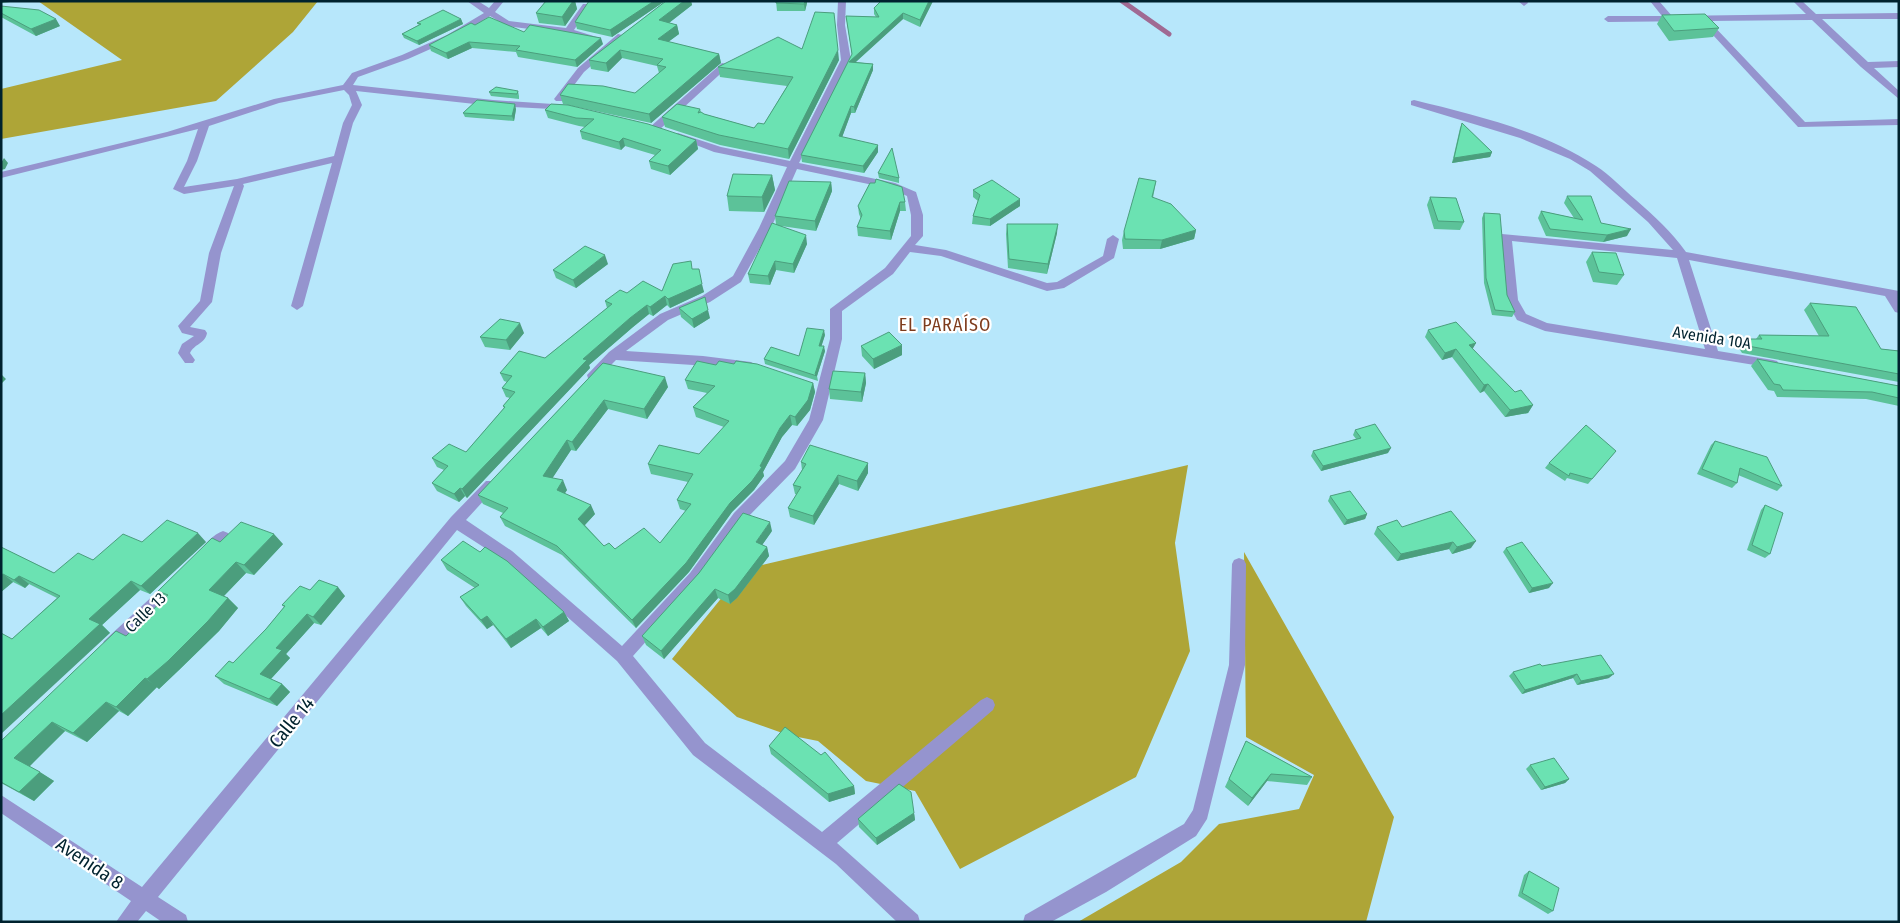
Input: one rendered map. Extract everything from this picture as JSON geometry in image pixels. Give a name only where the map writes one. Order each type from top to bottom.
[{"type":"street","points":[[471,1],[507,23],[568,31],[612,42]]},
{"type":"street","points":[[346,87],[354,75],[398,60],[450,37],[489,13],[500,1]]},
{"type":"street","points":[[587,381],[613,355],[664,317],[706,299],[737,279],[765,228],[846,60],[841,25],[842,1]]},
{"type":"street","points":[[1654,1],[1669,18]]},
{"type":"street","points":[[1797,1],[1899,96]]},
{"type":"street","points":[[568,31],[586,6]]},
{"type":"street","points":[[1608,19],[1899,16]]},
{"type":"street","points":[[1702,18],[1802,125],[1899,122]]},
{"type":"street","points":[[555,106],[560,96],[581,70],[612,42],[630,30]]},
{"type":"street","points":[[623,656],[695,577],[739,517],[790,465],[816,420],[836,339],[836,309],[889,271],[917,236],[917,215],[912,194],[895,186],[793,167],[718,150],[650,128],[725,64]]},
{"type":"street","points":[[1864,64],[1899,64]]},
{"type":"street","points":[[297,306],[340,158],[348,123],[357,105],[354,94],[346,87]]},
{"type":"street","points":[[1,175],[205,124],[277,101],[346,87],[493,104],[555,106],[579,111]]},
{"type":"street","points":[[1414,103],[1476,120],[1574,157],[1594,170],[1652,220],[1671,239],[1682,256],[1713,354]]},
{"type":"street","points":[[205,124],[192,161],[178,189],[184,191],[237,182],[340,158]]},
{"type":"street","points":[[189,360],[184,353],[186,347],[200,338],[201,333],[186,330],[184,326],[206,302],[215,253],[239,186],[237,182]]},
{"type":"street","name":"Avenida 10A","points":[[1682,256],[1506,237],[1512,300],[1521,317],[1546,327],[1782,365]]},
{"type":"street","points":[[908,248],[942,253],[1047,287],[1060,285],[1108,258],[1113,239]]},
{"type":"street","points":[[1682,256],[1894,294],[1899,308]]},
{"type":"street","points":[[613,355],[703,360],[764,369]]},
{"type":"street","points":[[808,384],[824,389]]},
{"type":"street","name":"Calle 14","points":[[125,922],[456,521],[500,476]]},
{"type":"street","points":[[456,521],[507,555],[623,656],[699,749],[823,843],[912,922]]},
{"type":"street","name":"Calle 13","points":[[102,654],[223,537]]},
{"type":"street","points":[[1032,922],[1099,885],[1190,830],[1201,813],[1237,665],[1239,564]]},
{"type":"street","points":[[823,843],[987,705]]},
{"type":"street","name":"Avenida 8","points":[[1,803],[179,922]]},
{"type":"shaded area","points":[[38,1],[318,1],[293,32],[216,101],[1,139],[1,89],[122,60]]},
{"type":"shaded area","points":[[1188,465],[1175,543],[1190,651],[1136,777],[960,869],[915,791],[866,781],[818,741],[788,735],[737,717],[672,659],[745,569]]},
{"type":"shaded area","points":[[1244,552],[1394,817],[1366,922],[1078,922],[1181,862],[1219,824],[1299,809],[1314,775],[1246,737]]},
{"type":"building","points":[[546,1],[573,1],[562,17],[536,13]]},
{"type":"building","points":[[589,1],[654,1],[610,30],[575,22]]},
{"type":"building","points":[[666,1],[684,1],[659,20],[677,25],[658,39],[719,54],[649,114],[560,95],[568,84],[603,86],[635,93],[666,67],[657,65],[663,59],[620,50],[606,63],[589,60]]},
{"type":"building","points":[[776,1],[805,1],[804,4],[776,3]]},
{"type":"building","points":[[881,1],[929,1],[920,20],[903,13],[849,62],[873,64],[854,107],[851,106],[839,136],[878,145],[863,166],[801,155],[852,54],[846,16],[879,17],[874,8]]},
{"type":"building","points":[[1,6],[39,10],[56,19],[31,29],[1,13]]},
{"type":"building","points":[[443,10],[461,19],[417,41],[402,34],[421,24],[417,23]]},
{"type":"building","points":[[815,12],[834,13],[838,50],[788,149],[719,135],[662,117],[677,104],[700,109],[698,113],[701,112],[754,128],[758,123],[764,124],[793,77],[718,67],[778,37],[802,49]]},
{"type":"building","points":[[1705,14],[1719,28],[1674,31],[1662,15]]},
{"type":"building","points":[[489,17],[524,32],[530,25],[601,38],[575,60],[516,50],[520,46],[469,42],[446,53],[429,45],[471,23],[475,25]]},
{"type":"building","points":[[496,87],[518,91],[517,94],[489,92]]},
{"type":"building","points":[[477,100],[515,104],[512,116],[463,113]]},
{"type":"building","points":[[551,104],[568,105],[648,124],[696,140],[668,166],[649,161],[661,150],[623,138],[619,142],[580,131],[594,119],[576,118],[545,110]]},
{"type":"building","points":[[1462,123],[1492,152],[1454,158]]},
{"type":"building","points":[[892,148],[899,178],[878,173]]},
{"type":"building","points":[[733,174],[772,175],[762,197],[727,196]]},
{"type":"building","points":[[1139,178],[1156,181],[1152,197],[1171,204],[1196,230],[1162,240],[1125,239],[1124,231]]},
{"type":"building","points":[[876,179],[902,187],[905,202],[900,202],[890,231],[857,227],[862,215],[858,206],[870,183],[875,183]]},
{"type":"building","points":[[992,180],[1020,199],[990,219],[973,216],[980,195],[973,190]]},
{"type":"building","points":[[789,181],[831,182],[815,221],[775,216]]},
{"type":"building","points":[[1567,196],[1591,196],[1601,223],[1631,229],[1607,235],[1550,229],[1541,211],[1583,220]]},
{"type":"building","points":[[1430,197],[1456,198],[1464,222],[1438,221]]},
{"type":"building","points":[[1484,213],[1500,214],[1507,295],[1515,312],[1495,310],[1486,278]]},
{"type":"building","points":[[772,223],[806,235],[793,264],[775,261],[768,276],[748,274]]},
{"type":"building","points":[[1007,224],[1058,224],[1048,264],[1009,259]]},
{"type":"building","points":[[585,246],[605,255],[573,280],[553,270]]},
{"type":"building","points":[[1592,252],[1616,253],[1624,275],[1599,272]]},
{"type":"building","points":[[691,261],[692,269],[699,269],[702,284],[668,299],[665,296],[650,307],[647,305],[630,318],[583,359],[587,360],[462,489],[460,488],[454,494],[432,483],[448,466],[432,458],[449,444],[466,452],[505,407],[503,406],[515,392],[502,388],[512,376],[500,373],[519,351],[545,358],[612,304],[605,301],[620,290],[627,293],[643,281],[662,291],[673,264]]},
{"type":"building","points":[[705,297],[708,310],[692,319],[679,308]]},
{"type":"building","points":[[1810,303],[1856,307],[1881,349],[1899,351],[1899,374],[1748,346],[1742,339],[1762,339],[1759,335],[1829,336]]},
{"type":"building","points":[[500,319],[520,323],[506,340],[480,337]]},
{"type":"building","points":[[1456,322],[1476,343],[1469,345],[1515,392],[1521,390],[1533,405],[1510,410],[1488,384],[1484,385],[1456,349],[1445,353],[1428,330]]},
{"type":"building","points":[[807,328],[824,330],[819,346],[824,346],[815,374],[817,376],[764,359],[771,347],[799,356]]},
{"type":"building","points":[[889,332],[902,345],[873,359],[861,346]]},
{"type":"building","points":[[1757,359],[1899,386],[1899,398],[1872,392],[1783,390],[1780,385],[1774,384]]},
{"type":"building","points":[[697,361],[716,365],[719,361],[734,364],[736,361],[757,364],[813,383],[808,400],[795,417],[790,415],[780,428],[760,466],[762,467],[752,481],[730,503],[686,563],[632,620],[557,546],[500,517],[508,508],[478,495],[603,363],[665,377],[644,409],[604,400],[572,442],[567,440],[543,476],[563,480],[557,490],[591,505],[578,519],[604,546],[609,543],[615,549],[644,528],[660,543],[691,504],[677,500],[693,474],[648,464],[659,445],[699,454],[729,421],[693,407],[715,386],[685,380]]},
{"type":"building","points":[[833,371],[865,373],[861,392],[829,389]]},
{"type":"building","points":[[1375,424],[1391,448],[1323,466],[1313,451],[1361,438],[1355,430]]},
{"type":"building","points":[[1586,425],[1616,451],[1592,479],[1570,473],[1569,476],[1549,463]]},
{"type":"building","points":[[1715,441],[1767,457],[1782,486],[1740,468],[1737,483],[1702,469]]},
{"type":"building","points":[[810,445],[868,463],[857,481],[838,475],[813,516],[788,508],[801,487],[793,485],[806,464],[801,462]]},
{"type":"building","points":[[1350,491],[1367,514],[1347,520],[1330,496]]},
{"type":"building","points":[[1765,505],[1783,513],[1770,554],[1752,545]]},
{"type":"building","points":[[1451,511],[1476,541],[1457,547],[1453,542],[1401,554],[1377,527],[1397,520],[1402,527]]},
{"type":"building","points":[[743,513],[770,522],[756,542],[767,547],[735,589],[728,595],[715,589],[661,651],[642,636],[699,573]]},
{"type":"building","points":[[167,520],[198,533],[141,586],[131,581],[89,619],[100,624],[1,715],[1,633],[12,639],[60,596],[19,576],[14,580],[3,574],[1,575],[1,547],[54,573],[78,553],[93,560],[123,534],[142,542]]},
{"type":"building","points":[[241,522],[274,534],[244,565],[236,562],[209,590],[228,598],[208,621],[168,661],[147,679],[145,678],[116,707],[106,702],[73,733],[52,722],[14,758],[40,772],[19,792],[1,782],[1,741],[116,631],[126,636],[168,595],[158,591],[212,538],[220,542]]},
{"type":"building","points":[[463,541],[480,552],[485,547],[507,561],[564,612],[543,627],[536,619],[506,639],[487,616],[481,620],[460,597],[479,585],[441,560]]},
{"type":"building","points":[[1522,542],[1553,583],[1532,588],[1506,548]]},
{"type":"building","points":[[319,580],[338,587],[313,617],[307,614],[276,648],[282,650],[260,674],[282,684],[269,699],[215,676],[229,661],[233,663],[266,629],[285,606],[282,605],[300,586],[310,590]]},
{"type":"building","points":[[1601,655],[1614,674],[1581,681],[1577,674],[1525,690],[1513,672],[1540,664],[1542,666]]},
{"type":"building","points":[[785,727],[821,755],[825,752],[854,786],[828,794],[769,746]]},
{"type":"building","points":[[1246,741],[1312,777],[1271,774],[1252,798],[1229,779]]},
{"type":"building","points":[[1554,758],[1569,779],[1545,787],[1530,765]]},
{"type":"building","points":[[899,784],[911,792],[914,813],[876,838],[858,819]]},
{"type":"building","points":[[1529,871],[1559,888],[1553,911],[1522,893]]},
{"type":"waterway","points":[[1122,1],[1169,34]]},
{"type":"district","name":"EL PARAÍSO","points":[[945,325]]}]
